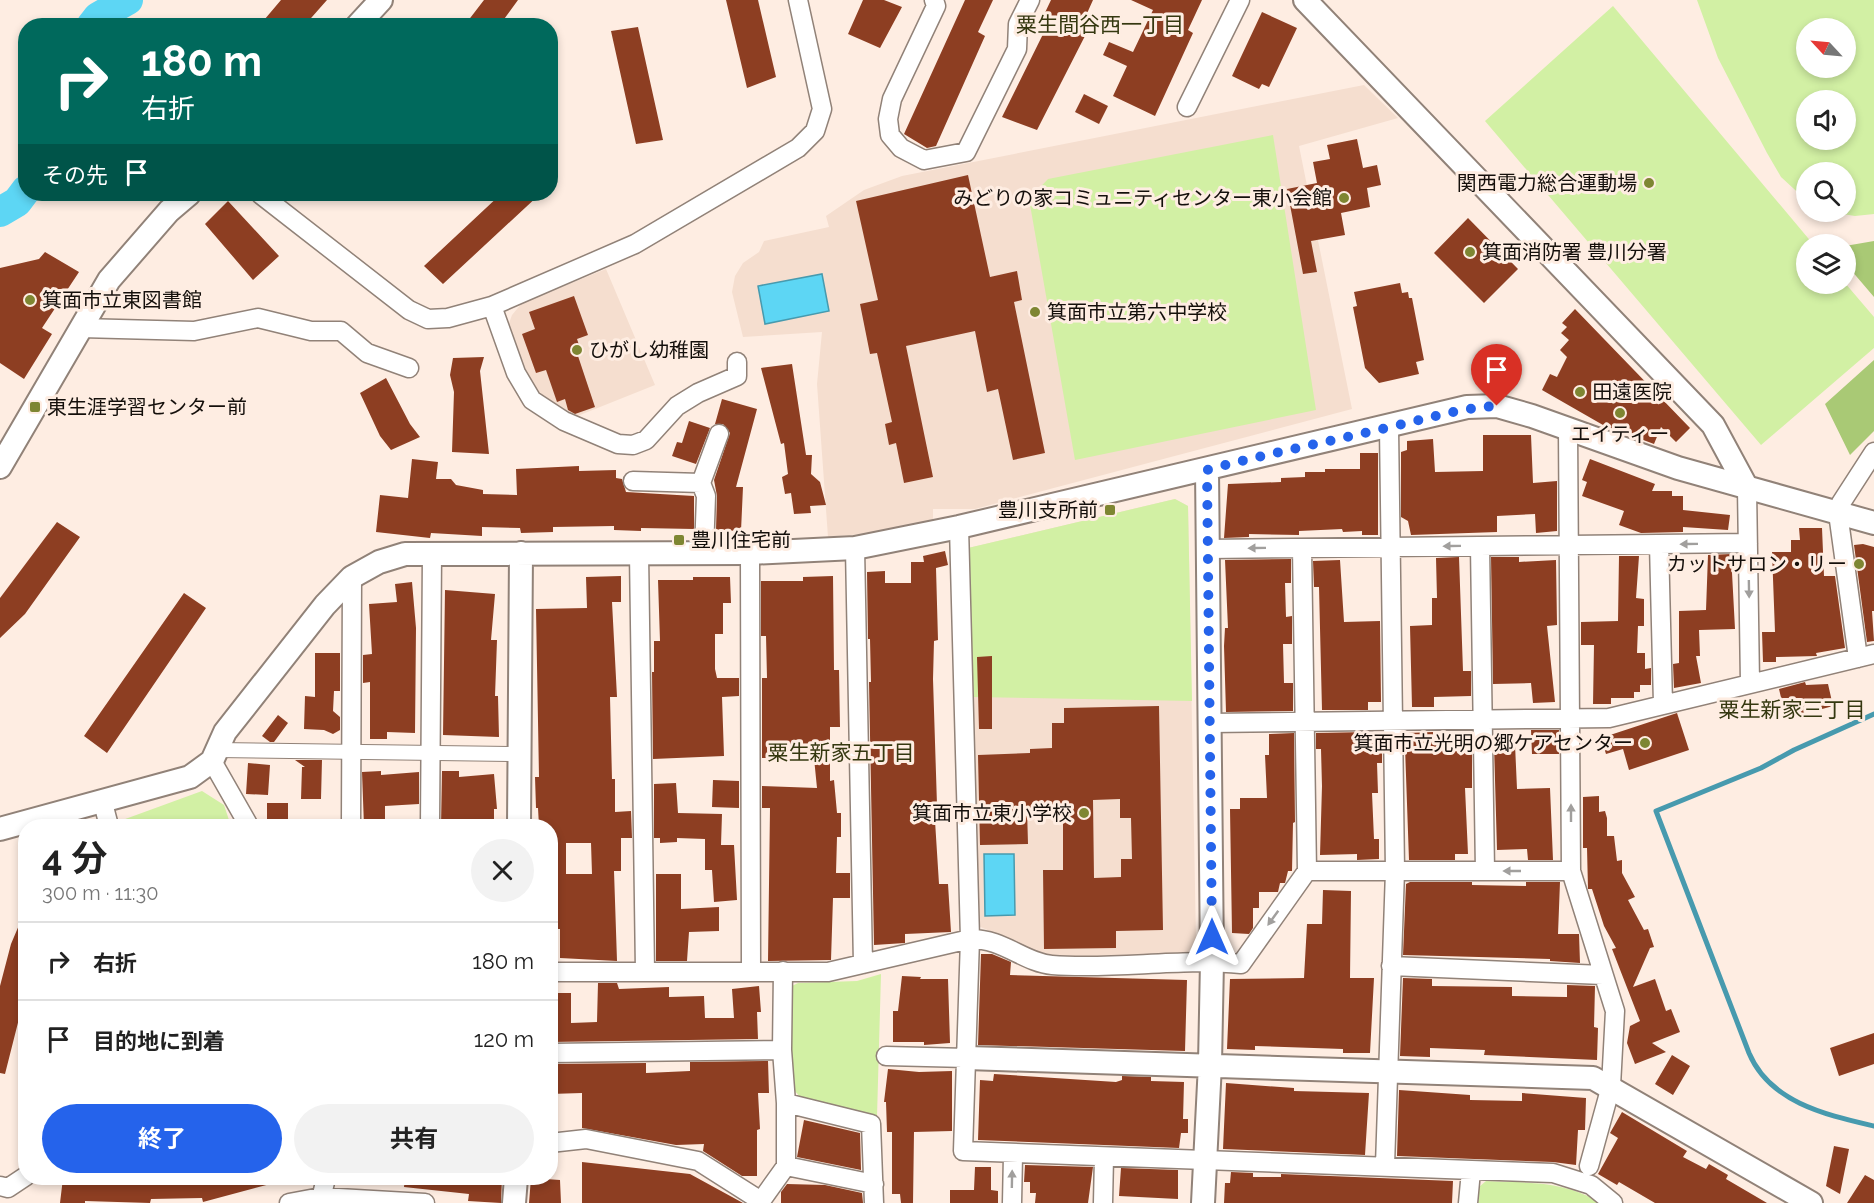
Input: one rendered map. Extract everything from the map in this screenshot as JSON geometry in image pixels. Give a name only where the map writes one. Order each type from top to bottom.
[{"type":"street","points":[[364,18],[381,0]]},
{"type":"street","points":[[269,201],[409,310],[428,319],[448,318],[492,306],[635,244],[798,148],[815,131],[822,110],[798,0]]},
{"type":"street","points":[[934,0],[936,6],[892,99],[888,119],[890,135],[901,148],[924,160],[966,152],[1017,50],[1018,24],[1030,0]]},
{"type":"street","points":[[1187,107],[1240,0]]},
{"type":"street","points":[[1305,0],[1713,425],[1747,488],[1750,683]]},
{"type":"street","points":[[0,467],[109,280],[181,201]]},
{"type":"street","points":[[492,306],[516,373],[532,400],[564,422],[618,444],[633,446],[646,440],[677,406],[698,393],[737,376],[736,362]]},
{"type":"street","points":[[81,328],[194,331],[258,318],[311,331],[341,331],[367,353],[409,368]]},
{"type":"street","points":[[36,819],[190,777],[214,755],[232,723],[325,605],[352,577],[379,562],[405,554],[704,551],[750,553],[855,548],[959,527],[1207,470],[1283,449],[1389,428],[1467,408],[1497,406],[1678,468],[1874,523]]},
{"type":"street","points":[[1385,1165],[1395,871],[1389,428]]},
{"type":"street","points":[[1568,429],[1571,871],[1615,1011],[1611,1086],[1589,1166]]},
{"type":"street","points":[[704,551],[706,496],[701,483],[719,434]]},
{"type":"street","points":[[1210,723],[1609,718],[1866,656],[1838,513],[1841,503],[1874,452]]},
{"type":"street","points":[[1203,1203],[1210,1064],[1212,961],[1207,470]]},
{"type":"street","points":[[633,481],[701,483]]},
{"type":"street","points":[[959,527],[970,939],[963,1151],[1013,1155],[1385,1165],[1471,1171],[1553,1173],[1577,1178],[1613,1203]]},
{"type":"street","points":[[1207,549],[1748,543]]},
{"type":"street","points":[[1659,544],[1663,704]]},
{"type":"street","points":[[1480,546],[1485,871]]},
{"type":"street","points":[[855,548],[863,964]]},
{"type":"street","points":[[558,972],[751,970],[828,972],[970,939],[986,939],[1050,965],[1212,961],[1241,964],[1307,871],[1302,548]]},
{"type":"street","points":[[430,819],[432,553]]},
{"type":"street","points":[[519,819],[521,553]]},
{"type":"street","points":[[639,553],[645,971]]},
{"type":"street","points":[[750,553],[751,970]]},
{"type":"street","points":[[351,819],[352,577]]},
{"type":"street","points":[[214,755],[350,751],[519,754]]},
{"type":"street","points":[[214,755],[246,819]]},
{"type":"street","points":[[103,802],[107,819]]},
{"type":"street","points":[[0,828],[18,823]]},
{"type":"street","points":[[1307,871],[1571,871]]},
{"type":"street","points":[[1392,966],[1603,975]]},
{"type":"street","points":[[558,1142],[586,1139],[698,1161],[761,1200],[786,1166],[786,1102],[782,1050],[783,971]]},
{"type":"street","points":[[558,1053],[782,1050]]},
{"type":"street","points":[[886,1056],[1210,1064],[1593,1078],[1611,1086],[1811,1203]]},
{"type":"street","points":[[786,1102],[871,1124],[874,1203]]},
{"type":"street","points":[[1012,1203],[1013,1155]]},
{"type":"street","points":[[1103,1203],[1104,1157]]},
{"type":"street","points":[[786,1166],[874,1184]]},
{"type":"street","points":[[1468,1203],[1471,1171]]},
{"type":"street","points":[[0,1186],[8,1188],[18,1181]]},
{"type":"street","points":[[321,1200],[324,1185]]},
{"type":"street","points":[[514,1203],[515,1185]]},
{"type":"street","points":[[289,1203],[321,1200],[417,1202]]},
{"type":"shaded area","name":"箕面市立第六中学校","points":[[1364,85],[1398,118],[1299,146],[1352,409],[975,509],[933,509],[933,522],[887,532],[828,537],[817,384],[822,332],[743,337],[732,292],[735,276],[743,263],[759,252],[764,241],[829,227],[826,216],[864,190],[902,176]]},
{"type":"shaded area","name":"ひがし幼稚園","points":[[606,269],[655,385],[570,419],[536,395],[521,371],[507,329],[512,315],[522,303]]},
{"type":"shaded area","name":"箕面市立東小学校","points":[[1175,499],[1188,506],[1196,942],[1185,956],[1050,957],[976,925],[968,548]]},
{"type":"green space","points":[[1697,0],[1874,0],[1874,214],[1856,216],[1856,162],[1796,162],[1796,191],[1781,177],[1718,58]]},
{"type":"green space","name":"関西電力総合運動場","points":[[1613,6],[1805,234],[1796,234],[1796,294],[1854,294],[1874,317],[1874,348],[1761,445],[1485,121]]},
{"type":"green space","points":[[1273,135],[1316,410],[1075,460],[1029,199],[1048,179]]},
{"type":"green space","points":[[1874,241],[1874,297],[1856,276],[1856,244]]},
{"type":"green space","points":[[1874,360],[1874,431],[1850,455],[1825,404]]},
{"type":"green space","points":[[1175,499],[1188,506],[1192,701],[971,697],[968,548]]},
{"type":"green space","points":[[202,791],[224,805],[229,819],[125,819]]},
{"type":"green space","points":[[881,974],[877,1117],[803,1100],[793,1089],[790,987],[798,983],[857,981]]},
{"type":"green space","points":[[1486,1181],[1559,1186],[1600,1203],[1478,1203],[1479,1187]]},
{"type":"water","points":[[822,274],[829,311],[765,324],[758,286]]},
{"type":"water","points":[[984,854],[1014,854],[1015,915],[985,916]]},
{"type":"building","points":[[281,0],[327,0],[311,18],[266,18]]},
{"type":"building","points":[[484,0],[518,0],[505,18],[470,18]]},
{"type":"building","points":[[726,0],[758,0],[776,77],[747,88]]},
{"type":"building","points":[[863,0],[884,0],[902,7],[880,48],[848,34]]},
{"type":"building","points":[[965,0],[993,0],[978,32],[985,36],[936,146],[927,148],[904,134]]},
{"type":"building","points":[[1051,0],[1093,0],[1080,29],[1087,32],[1037,130],[1002,117],[1048,24],[1041,21]]},
{"type":"building","points":[[1131,0],[1202,0],[1188,30],[1193,33],[1155,116],[1113,96],[1127,66],[1103,55],[1109,42],[1133,52],[1153,10]]},
{"type":"building","points":[[1262,12],[1297,28],[1269,87],[1262,84],[1259,89],[1232,76]]},
{"type":"building","points":[[638,27],[663,140],[636,144],[611,31]]},
{"type":"building","points":[[1084,94],[1108,106],[1099,124],[1075,112]]},
{"type":"building","name":"みどりの家コミュニティセンター東小会館","points":[[1357,139],[1363,168],[1377,165],[1381,185],[1367,188],[1370,207],[1341,213],[1345,235],[1311,241],[1317,272],[1303,274],[1287,189],[1317,183],[1313,162],[1330,159],[1327,145]]},
{"type":"building","points":[[968,175],[990,277],[1017,271],[1022,300],[1014,302],[1045,453],[1013,460],[998,389],[987,392],[975,331],[906,346],[933,477],[904,483],[896,443],[889,445],[885,424],[892,422],[877,353],[870,354],[860,304],[878,300],[856,201]]},
{"type":"building","points":[[228,201],[279,256],[253,280],[205,224]]},
{"type":"building","points":[[494,201],[532,201],[443,284],[424,266]]},
{"type":"building","points":[[1468,218],[1518,269],[1484,303],[1434,253]]},
{"type":"building","name":"箕面市立東図書館","points":[[45,252],[79,272],[42,328],[52,334],[24,379],[0,363],[0,268],[39,259]]},
{"type":"building","points":[[1400,283],[1402,293],[1408,292],[1409,298],[1412,298],[1424,360],[1416,362],[1419,374],[1379,383],[1365,368],[1353,307],[1357,306],[1354,292]]},
{"type":"building","points":[[574,296],[588,335],[577,339],[582,354],[578,356],[595,407],[575,414],[568,410],[565,399],[557,402],[546,370],[536,373],[522,334],[535,329],[529,312]]},
{"type":"building","points":[[1575,309],[1690,428],[1676,442],[1661,427],[1654,444],[1603,425],[1542,390],[1550,374],[1557,377],[1567,357],[1560,350],[1569,340],[1561,333],[1567,327],[1562,323]]},
{"type":"building","points":[[484,357],[480,371],[489,454],[452,452],[454,392],[450,375],[453,358]]},
{"type":"building","points":[[792,364],[806,455],[812,455],[811,474],[820,482],[826,505],[810,506],[811,513],[794,514],[791,493],[785,494],[782,477],[788,474],[784,443],[781,444],[761,368]]},
{"type":"building","points":[[386,378],[410,424],[420,437],[391,450],[380,436],[360,393]]},
{"type":"building","points":[[722,399],[757,409],[736,487],[743,487],[741,531],[716,530],[717,496],[714,480],[730,433],[723,424],[715,424]]},
{"type":"building","points":[[689,421],[710,428],[696,464],[672,456],[677,442],[682,443]]},
{"type":"building","points":[[1483,435],[1531,435],[1533,483],[1557,481],[1557,531],[1536,533],[1535,514],[1497,516],[1497,532],[1411,535],[1408,521],[1401,517],[1401,452],[1407,450],[1407,441],[1433,439],[1435,472],[1483,471]]},
{"type":"building","points":[[1360,453],[1378,453],[1378,535],[1362,535],[1362,531],[1343,532],[1342,529],[1299,531],[1299,535],[1249,534],[1249,537],[1224,538],[1228,484],[1281,482],[1281,478],[1305,477],[1305,472],[1325,472],[1325,469],[1360,469]]},
{"type":"building","points":[[412,459],[438,462],[436,479],[451,479],[456,485],[483,490],[483,494],[517,495],[516,469],[579,466],[579,471],[616,470],[616,478],[622,479],[626,492],[694,496],[694,529],[641,528],[641,531],[614,530],[614,526],[553,527],[553,532],[521,533],[520,528],[482,527],[482,536],[431,533],[430,538],[376,532],[380,495],[408,498]]},
{"type":"building","points":[[1590,459],[1655,484],[1652,491],[1672,491],[1672,496],[1683,496],[1683,510],[1730,515],[1728,530],[1683,527],[1683,532],[1641,533],[1619,525],[1624,511],[1582,496],[1587,482],[1582,480]]},
{"type":"building","points":[[57,522],[80,537],[25,614],[0,638],[0,598]]},
{"type":"building","points":[[1799,528],[1822,528],[1824,576],[1835,576],[1845,648],[1816,653],[1817,656],[1776,657],[1776,662],[1763,662],[1762,632],[1775,632],[1772,552],[1791,552],[1791,540],[1800,540]]},
{"type":"building","points":[[1863,544],[1874,547],[1874,611],[1872,611],[1874,641],[1867,642],[1854,545]]},
{"type":"building","points":[[945,551],[948,565],[936,568],[938,640],[934,641],[933,679],[937,805],[934,805],[939,884],[948,884],[951,932],[905,934],[905,943],[874,945],[869,682],[871,682],[867,572],[885,571],[885,583],[911,583],[911,562],[924,562],[923,556]]},
{"type":"building","points":[[1731,554],[1735,629],[1699,630],[1700,656],[1696,656],[1701,683],[1674,688],[1673,664],[1679,663],[1679,611],[1706,610],[1708,555]]},
{"type":"building","points":[[1619,556],[1639,556],[1636,598],[1644,599],[1644,626],[1638,626],[1637,653],[1645,653],[1645,669],[1651,668],[1651,685],[1640,685],[1640,692],[1634,692],[1634,698],[1611,698],[1611,704],[1593,704],[1594,645],[1581,645],[1581,622],[1618,621]]},
{"type":"building","points":[[1459,557],[1463,671],[1471,671],[1471,696],[1434,697],[1434,707],[1412,707],[1410,626],[1432,625],[1432,598],[1437,598],[1436,558]]},
{"type":"building","points":[[1491,557],[1519,557],[1519,562],[1556,560],[1557,625],[1547,626],[1555,702],[1533,703],[1531,683],[1493,684]]},
{"type":"building","points":[[1291,559],[1291,583],[1285,583],[1286,617],[1292,616],[1292,644],[1283,644],[1284,683],[1293,683],[1293,711],[1226,712],[1224,646],[1225,628],[1228,628],[1225,560]]},
{"type":"building","points":[[1340,560],[1344,622],[1380,621],[1381,702],[1368,702],[1368,710],[1322,710],[1319,587],[1314,587],[1313,561]]},
{"type":"building","points":[[621,576],[621,602],[612,602],[617,697],[610,697],[612,779],[615,779],[615,812],[631,811],[632,838],[621,838],[621,871],[614,871],[617,961],[560,958],[558,819],[539,819],[538,808],[536,808],[535,777],[539,777],[536,609],[587,608],[586,577]],"holes":[[[566,843],[591,843],[592,874],[566,874]]]},
{"type":"building","points":[[833,576],[834,670],[839,670],[840,727],[830,727],[830,781],[834,780],[837,813],[841,813],[841,837],[837,837],[836,873],[850,873],[850,898],[833,898],[831,960],[768,961],[770,808],[762,808],[762,786],[817,788],[814,758],[762,758],[762,678],[767,678],[766,636],[761,636],[761,581],[803,581],[803,577]]},
{"type":"building","points":[[693,577],[730,577],[731,603],[723,603],[723,634],[715,634],[715,669],[717,678],[739,678],[739,696],[722,697],[724,756],[653,759],[652,672],[654,672],[654,641],[660,641],[658,580],[693,580]]},
{"type":"building","points":[[412,582],[416,628],[415,733],[387,732],[387,739],[370,739],[370,682],[363,683],[363,655],[372,654],[369,604],[397,602],[395,584]]},
{"type":"building","points":[[445,590],[495,594],[491,640],[497,640],[495,696],[498,696],[499,737],[443,735]]},
{"type":"building","points":[[184,593],[206,608],[107,753],[84,736]]},
{"type":"building","points":[[315,653],[340,653],[340,691],[334,691],[333,711],[340,717],[340,730],[333,734],[324,730],[304,729],[305,696],[315,697]]},
{"type":"building","points":[[992,656],[992,729],[979,729],[977,657]]},
{"type":"building","points":[[1805,682],[1806,685],[1828,684],[1833,706],[1786,719],[1779,689]]},
{"type":"building","points":[[1159,706],[1163,930],[1116,931],[1116,948],[1044,949],[1043,870],[1063,870],[1063,808],[1027,809],[1028,844],[980,845],[978,755],[1030,753],[1030,749],[1052,748],[1052,723],[1064,723],[1064,708]],"holes":[[[1120,799],[1120,818],[1131,818],[1132,859],[1121,859],[1121,877],[1094,878],[1093,800]]]},
{"type":"building","name":"箕面市立光明の郷ケアセンター","points":[[1677,713],[1689,750],[1629,770],[1623,749],[1606,754],[1601,738]]},
{"type":"building","points":[[278,715],[288,723],[274,742],[270,742],[262,736]]},
{"type":"building","points":[[1531,730],[1559,730],[1559,754],[1532,754]]},
{"type":"building","points":[[1368,732],[1369,734],[1381,734],[1382,763],[1377,763],[1378,793],[1372,793],[1374,839],[1379,839],[1379,859],[1357,860],[1357,854],[1320,855],[1321,749],[1316,749],[1316,733]]},
{"type":"building","points":[[1433,732],[1433,735],[1472,734],[1472,788],[1465,788],[1468,854],[1455,854],[1455,860],[1409,860],[1405,747],[1408,747],[1408,733]]},
{"type":"building","points":[[1294,733],[1295,822],[1293,823],[1292,871],[1288,871],[1285,883],[1280,883],[1278,892],[1259,892],[1259,908],[1253,908],[1253,928],[1249,934],[1232,933],[1230,809],[1240,809],[1240,798],[1267,798],[1265,755],[1269,755],[1269,734]]},
{"type":"building","points":[[1515,744],[1517,789],[1550,788],[1553,860],[1528,860],[1527,849],[1497,850],[1494,745]]},
{"type":"building","points":[[295,760],[322,760],[321,799],[301,799],[302,767],[305,767]]},
{"type":"building","points":[[248,763],[270,765],[268,795],[246,794]]},
{"type":"building","points":[[381,771],[381,775],[419,772],[419,804],[385,806],[385,819],[364,819],[362,772]]},
{"type":"building","points":[[442,771],[459,771],[459,777],[494,774],[497,809],[494,809],[494,819],[441,819]]},
{"type":"building","points":[[713,780],[739,781],[739,808],[712,807]]},
{"type":"building","points":[[676,783],[678,813],[722,814],[721,845],[734,845],[737,900],[714,902],[712,870],[705,870],[705,839],[677,838],[677,842],[660,843],[660,838],[654,838],[654,784]]},
{"type":"building","points":[[1599,796],[1599,812],[1605,811],[1607,818],[1607,836],[1614,836],[1617,861],[1622,860],[1622,873],[1635,897],[1628,900],[1644,930],[1648,929],[1654,947],[1650,948],[1633,987],[1655,979],[1666,1011],[1671,1009],[1680,1032],[1652,1043],[1666,1052],[1635,1064],[1627,1043],[1630,1026],[1640,1021],[1612,949],[1616,948],[1604,926],[1592,889],[1588,889],[1587,848],[1583,848],[1583,797]]},
{"type":"building","points":[[267,803],[288,803],[288,819],[267,819]]},
{"type":"building","points":[[656,874],[681,874],[681,909],[719,907],[719,931],[689,932],[687,961],[656,961]]},
{"type":"building","points":[[1410,882],[1472,882],[1472,885],[1526,886],[1526,882],[1560,882],[1558,934],[1579,934],[1580,963],[1550,961],[1550,959],[1403,955],[1406,884]]},
{"type":"building","points":[[1323,890],[1351,891],[1350,978],[1374,978],[1370,1053],[1343,1053],[1343,1049],[1255,1046],[1255,1050],[1227,1049],[1230,979],[1304,978],[1307,924],[1322,924]]},
{"type":"building","points":[[18,928],[18,1023],[5,1074],[0,1073],[0,986],[11,944]]},
{"type":"building","points":[[981,954],[992,954],[1011,962],[1010,975],[1187,980],[1185,1051],[978,1045]]},
{"type":"building","points":[[902,976],[921,977],[920,979],[948,979],[950,1043],[924,1045],[924,1042],[893,1042],[893,1011],[898,1011]]},
{"type":"building","points":[[1403,978],[1432,979],[1432,986],[1512,987],[1512,996],[1567,997],[1567,985],[1595,986],[1594,1027],[1598,1028],[1597,1060],[1484,1055],[1485,1050],[1430,1048],[1430,1057],[1400,1056]]},
{"type":"building","points":[[598,983],[617,983],[619,989],[669,987],[669,997],[704,996],[705,1018],[734,1018],[732,989],[759,986],[761,1012],[757,1012],[758,1039],[558,1042],[558,993],[571,993],[571,1023],[597,1022]]},
{"type":"building","points":[[1874,1033],[1874,1064],[1839,1076],[1830,1048]]},
{"type":"building","points":[[1672,1055],[1690,1066],[1673,1095],[1655,1084]]},
{"type":"building","points":[[768,1061],[769,1093],[758,1093],[760,1129],[757,1130],[757,1176],[742,1176],[703,1151],[704,1144],[676,1145],[582,1128],[582,1093],[558,1094],[558,1064],[646,1063],[646,1073],[690,1071],[690,1062]]},
{"type":"building","points":[[888,1069],[919,1072],[952,1071],[952,1131],[914,1132],[913,1203],[901,1203],[900,1194],[892,1194],[892,1132],[887,1132],[886,1102],[884,1102]]},
{"type":"building","points":[[994,1074],[1116,1082],[1122,1080],[1122,1076],[1151,1077],[1151,1081],[1184,1082],[1183,1119],[1188,1119],[1188,1133],[1181,1133],[1179,1148],[978,1140],[980,1080],[993,1081]]},
{"type":"building","points":[[1226,1083],[1294,1088],[1294,1091],[1369,1093],[1365,1155],[1223,1149]]},
{"type":"building","points":[[1399,1090],[1470,1095],[1470,1100],[1522,1101],[1522,1093],[1586,1098],[1585,1130],[1578,1130],[1576,1165],[1553,1162],[1397,1156]]},
{"type":"building","points":[[1622,1112],[1687,1151],[1683,1157],[1706,1169],[1709,1164],[1728,1175],[1726,1179],[1767,1203],[1655,1203],[1619,1182],[1617,1185],[1598,1174],[1618,1138],[1610,1133]]},
{"type":"building","points":[[804,1120],[860,1133],[861,1170],[797,1157]]},
{"type":"building","points":[[1834,1146],[1849,1149],[1840,1194],[1826,1186]]},
{"type":"building","points":[[582,1162],[690,1174],[743,1203],[582,1203]]},
{"type":"building","points":[[1025,1165],[1093,1167],[1088,1203],[1035,1203],[1036,1193],[1030,1193],[1030,1182],[1024,1182]]},
{"type":"building","points":[[975,1167],[991,1167],[991,1190],[998,1191],[998,1203],[950,1203],[950,1190],[974,1190]]},
{"type":"building","points":[[1121,1168],[1178,1170],[1178,1199],[1119,1196]]},
{"type":"building","points":[[1231,1172],[1253,1173],[1253,1177],[1281,1177],[1281,1174],[1453,1181],[1452,1203],[1224,1203],[1225,1183],[1230,1183]]},
{"type":"building","points":[[1865,1175],[1874,1180],[1874,1203],[1847,1203]]},
{"type":"building","points":[[558,1180],[560,1180],[561,1203],[529,1203],[530,1185],[558,1185]]},
{"type":"building","points":[[787,1184],[825,1185],[862,1193],[863,1203],[781,1203],[781,1192]]},
{"type":"building","points":[[62,1185],[267,1185],[203,1202],[202,1198],[151,1199],[150,1203],[85,1201],[85,1203],[60,1203]]},
{"type":"building","points":[[404,1185],[502,1185],[501,1203],[468,1201],[469,1194],[404,1187]]},
{"type":"waterway","points":[[97,18],[128,0]]},
{"type":"waterway","points":[[0,212],[18,201]]},
{"type":"waterway","points":[[1874,714],[1794,750],[1761,768],[1656,811],[1749,1053],[1758,1070],[1785,1095],[1802,1104],[1838,1117],[1874,1126]]},
{"type":"place","name":"関西電力総合運動場","points":[[1649,183]]},
{"type":"place","name":"みどりの家コミュニティセンター東小会館","points":[[1344,198]]},
{"type":"place","name":"箕面消防署 豊川分署","points":[[1470,252]]},
{"type":"place","name":"箕面市立東図書館","points":[[30,300]]},
{"type":"place","name":"箕面市立第六中学校","points":[[1035,312]]},
{"type":"place","name":"ひがし幼稚園","points":[[577,350]]},
{"type":"place","name":"田遠医院","points":[[1580,392]]},
{"type":"place","name":"東生涯学習センター前","points":[[35,407]]},
{"type":"place","name":"エイティー","points":[[1620,413]]},
{"type":"place","name":"豊川支所前","points":[[1110,510]]},
{"type":"place","name":"豊川住宅前","points":[[679,540]]},
{"type":"place","name":"カットサロン・リー","points":[[1859,564]]},
{"type":"place","name":"箕面市立光明の郷ケアセンター","points":[[1645,743]]},
{"type":"place","name":"箕面市立東小学校","points":[[1084,813]]},
{"type":"district","name":"粟生間谷西一丁目","points":[[1100,25]]},
{"type":"district","name":"粟生新家三丁目","points":[[1792,710]]},
{"type":"district","name":"粟生新家五丁目","points":[[841,753]]},
{"type":"route","points":[[1212,937],[1207,470],[1283,449],[1389,428],[1467,408],[1497,406]]}]
